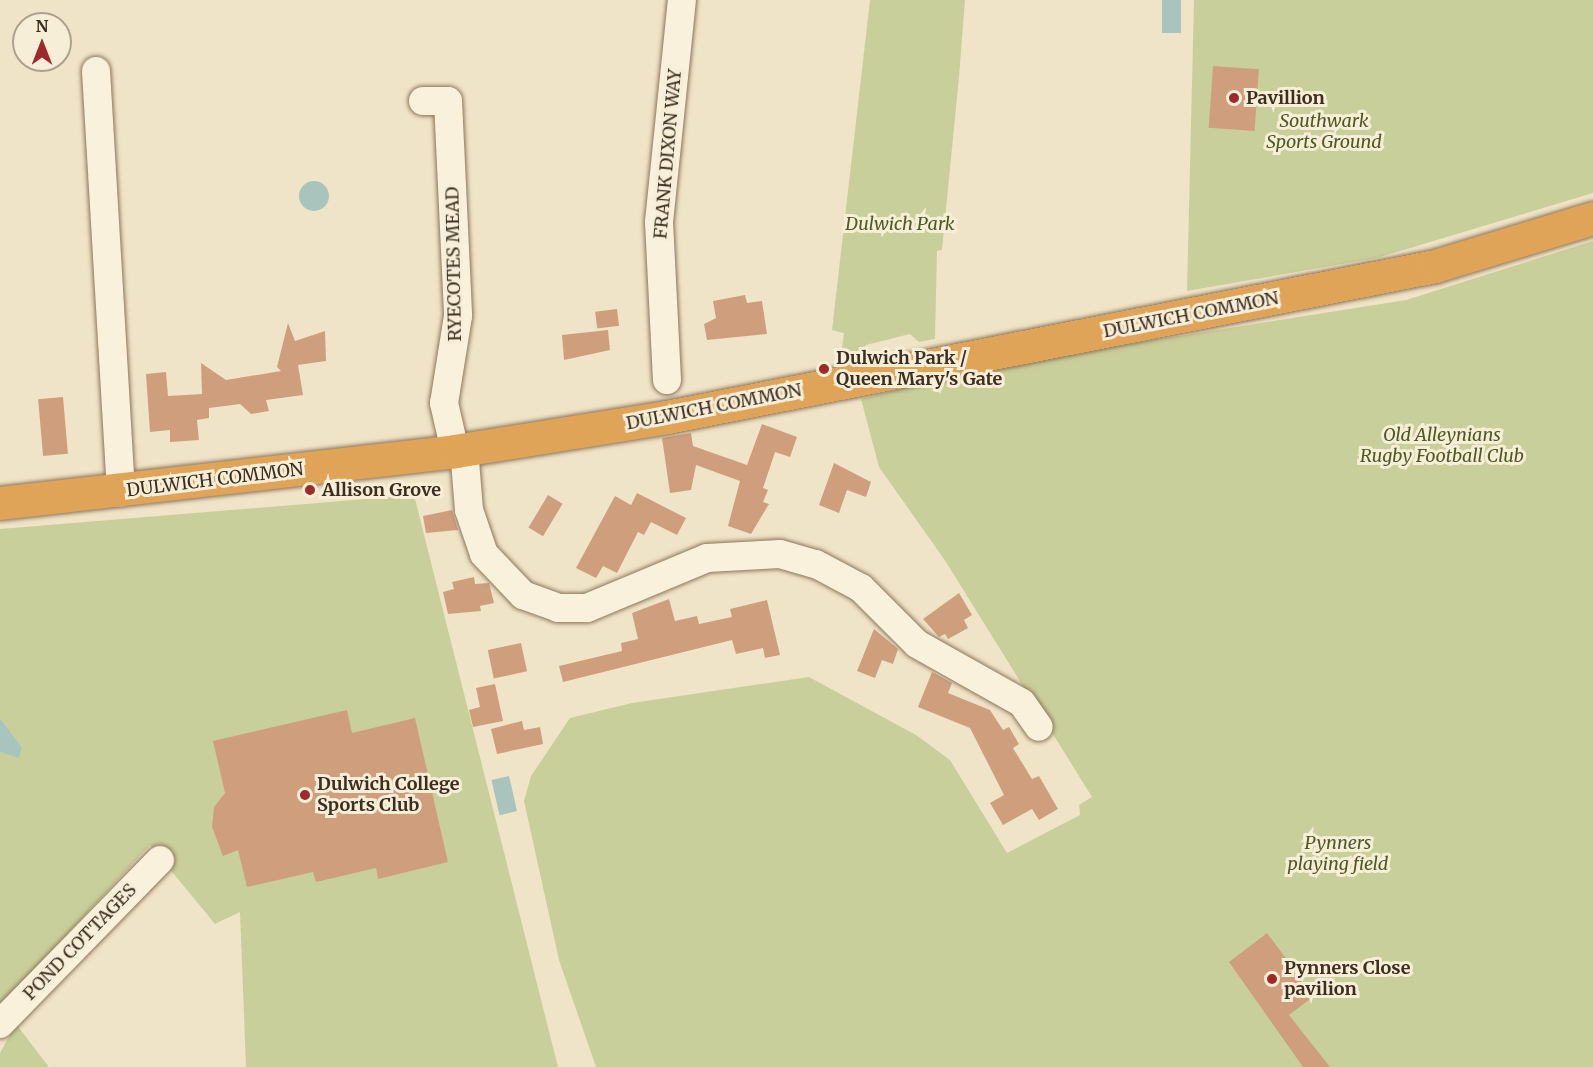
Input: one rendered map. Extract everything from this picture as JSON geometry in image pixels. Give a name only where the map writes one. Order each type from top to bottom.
[{"type":"highway","name":"DULWICH COMMON","points":[[0,503],[121,492],[460,450],[725,406],[1435,267],[1593,218]]},
{"type":"street","name":"FRANK DIXON WAY","points":[[667,380],[659,222],[682,0]]},
{"type":"street","points":[[96,71],[121,492]]},
{"type":"street","name":"RYECOTES MEAD","points":[[423,100],[448,100],[458,316],[444,404],[460,450]]},
{"type":"street","points":[[460,450],[469,510],[484,554],[523,595],[558,608],[588,608],[707,558],[780,554],[816,564],[861,588],[917,644],[1022,703],[1039,727]]},
{"type":"street","name":"POND COTTAGES","points":[[0,1024],[160,860]]},
{"type":"green space","name":"Dulwich Park","points":[[870,0],[965,0],[959,77],[942,250],[937,251],[935,339],[919,342],[910,334],[866,345],[861,357],[840,363],[844,333],[832,330]]},
{"type":"green space","name":"Southwark Sports Ground","points":[[1194,0],[1593,0],[1593,193],[1377,258],[1187,291]]},
{"type":"green space","points":[[1593,241],[1593,1067],[596,1067],[559,960],[524,801],[531,776],[570,718],[632,703],[809,677],[916,735],[950,760],[1007,853],[1080,815],[1079,805],[1092,797],[946,562],[879,467],[861,399],[997,365],[1406,300]]},
{"type":"green space","name":"Dulwich College Sports Club","points":[[414,495],[558,1067],[246,1067],[240,912],[215,924],[150,845],[0,1006],[0,752],[11,754],[22,747],[0,718],[0,529]]},
{"type":"green space","points":[[16,1024],[49,1067],[0,1067],[0,1053]]},
{"type":"water","points":[[1162,0],[1181,0],[1181,33],[1162,33]]},
{"type":"water","points":[[314,181],[320,182],[328,190],[328,202],[320,210],[314,211],[308,210],[300,202],[299,196],[300,190],[308,182]]},
{"type":"water","points":[[0,718],[22,747],[19,758],[0,752]]},
{"type":"water","points":[[509,776],[517,811],[500,815],[491,780]]},
{"type":"building","name":"Pavillion","points":[[1213,66],[1259,69],[1255,131],[1209,128]]},
{"type":"building","points":[[745,295],[747,303],[762,301],[767,334],[707,340],[704,324],[716,318],[713,301]]},
{"type":"building","points":[[617,309],[619,326],[597,329],[595,312]]},
{"type":"building","points":[[288,323],[295,341],[325,331],[326,361],[298,365],[303,395],[266,400],[269,411],[251,414],[240,404],[209,408],[209,418],[197,420],[199,440],[170,442],[170,430],[150,432],[146,374],[166,372],[168,396],[202,394],[201,363],[226,380],[281,371],[277,367]]},
{"type":"building","points":[[608,330],[610,350],[564,360],[562,335]]},
{"type":"building","points":[[63,397],[68,454],[43,456],[38,399]]},
{"type":"building","points":[[762,424],[797,437],[790,457],[775,452],[763,488],[768,490],[763,502],[769,504],[751,534],[728,526],[740,481],[696,465],[691,490],[670,493],[662,438],[691,433],[693,446],[747,465]]},
{"type":"building","points":[[834,463],[871,482],[866,497],[847,490],[839,513],[819,505]]},
{"type":"building","points":[[637,493],[686,518],[677,535],[651,522],[644,535],[638,532],[617,573],[603,566],[596,578],[576,568],[615,496],[631,505]]},
{"type":"building","points":[[548,495],[563,504],[543,536],[528,528]]},
{"type":"building","points":[[452,510],[458,530],[426,533],[423,516]]},
{"type":"building","points":[[474,577],[475,584],[489,583],[494,603],[480,606],[481,611],[448,614],[443,592],[454,589],[452,582]]},
{"type":"building","points":[[959,593],[972,615],[964,620],[968,628],[948,639],[945,634],[939,637],[923,619]]},
{"type":"building","points":[[669,599],[675,621],[697,616],[699,624],[732,617],[730,609],[767,600],[780,655],[765,658],[763,648],[736,654],[732,640],[563,682],[559,666],[622,651],[621,643],[638,639],[632,613]]},
{"type":"building","points":[[874,629],[898,649],[893,664],[882,660],[875,678],[857,671]]},
{"type":"building","points":[[521,643],[527,671],[494,678],[488,650]]},
{"type":"building","points":[[932,672],[952,683],[948,693],[990,710],[1003,730],[1009,727],[1019,744],[1013,748],[1032,779],[1039,776],[1058,809],[1039,820],[1032,809],[1003,825],[990,803],[1004,795],[970,728],[918,707]]},
{"type":"building","points":[[495,684],[503,721],[473,727],[469,710],[480,707],[476,688]]},
{"type":"building","points":[[347,710],[352,733],[415,718],[448,862],[378,879],[376,868],[316,882],[313,872],[247,887],[238,850],[223,856],[212,827],[214,807],[225,793],[213,741]]},
{"type":"building","points":[[522,721],[524,730],[540,727],[543,744],[497,754],[491,729]]},
{"type":"building","name":"Pynners Close pavilion","points":[[1267,933],[1314,996],[1289,1015],[1330,1067],[1303,1067],[1229,962]]},
{"type":"place","name":"Pavillion","points":[[1234,98]]},
{"type":"place","name":"Dulwich Park / Queen Mary's Gate","points":[[824,369]]},
{"type":"place","name":"Allison Grove","points":[[310,490]]},
{"type":"place","name":"Dulwich College Sports Club","points":[[305,795]]},
{"type":"place","name":"Pynners Close pavilion","points":[[1272,979]]},
{"type":"park label","name":"Old Alleynians Rugby Football Club","points":[[1442,446]]},
{"type":"park label","name":"Pynners playing field","points":[[1338,854]]}]
